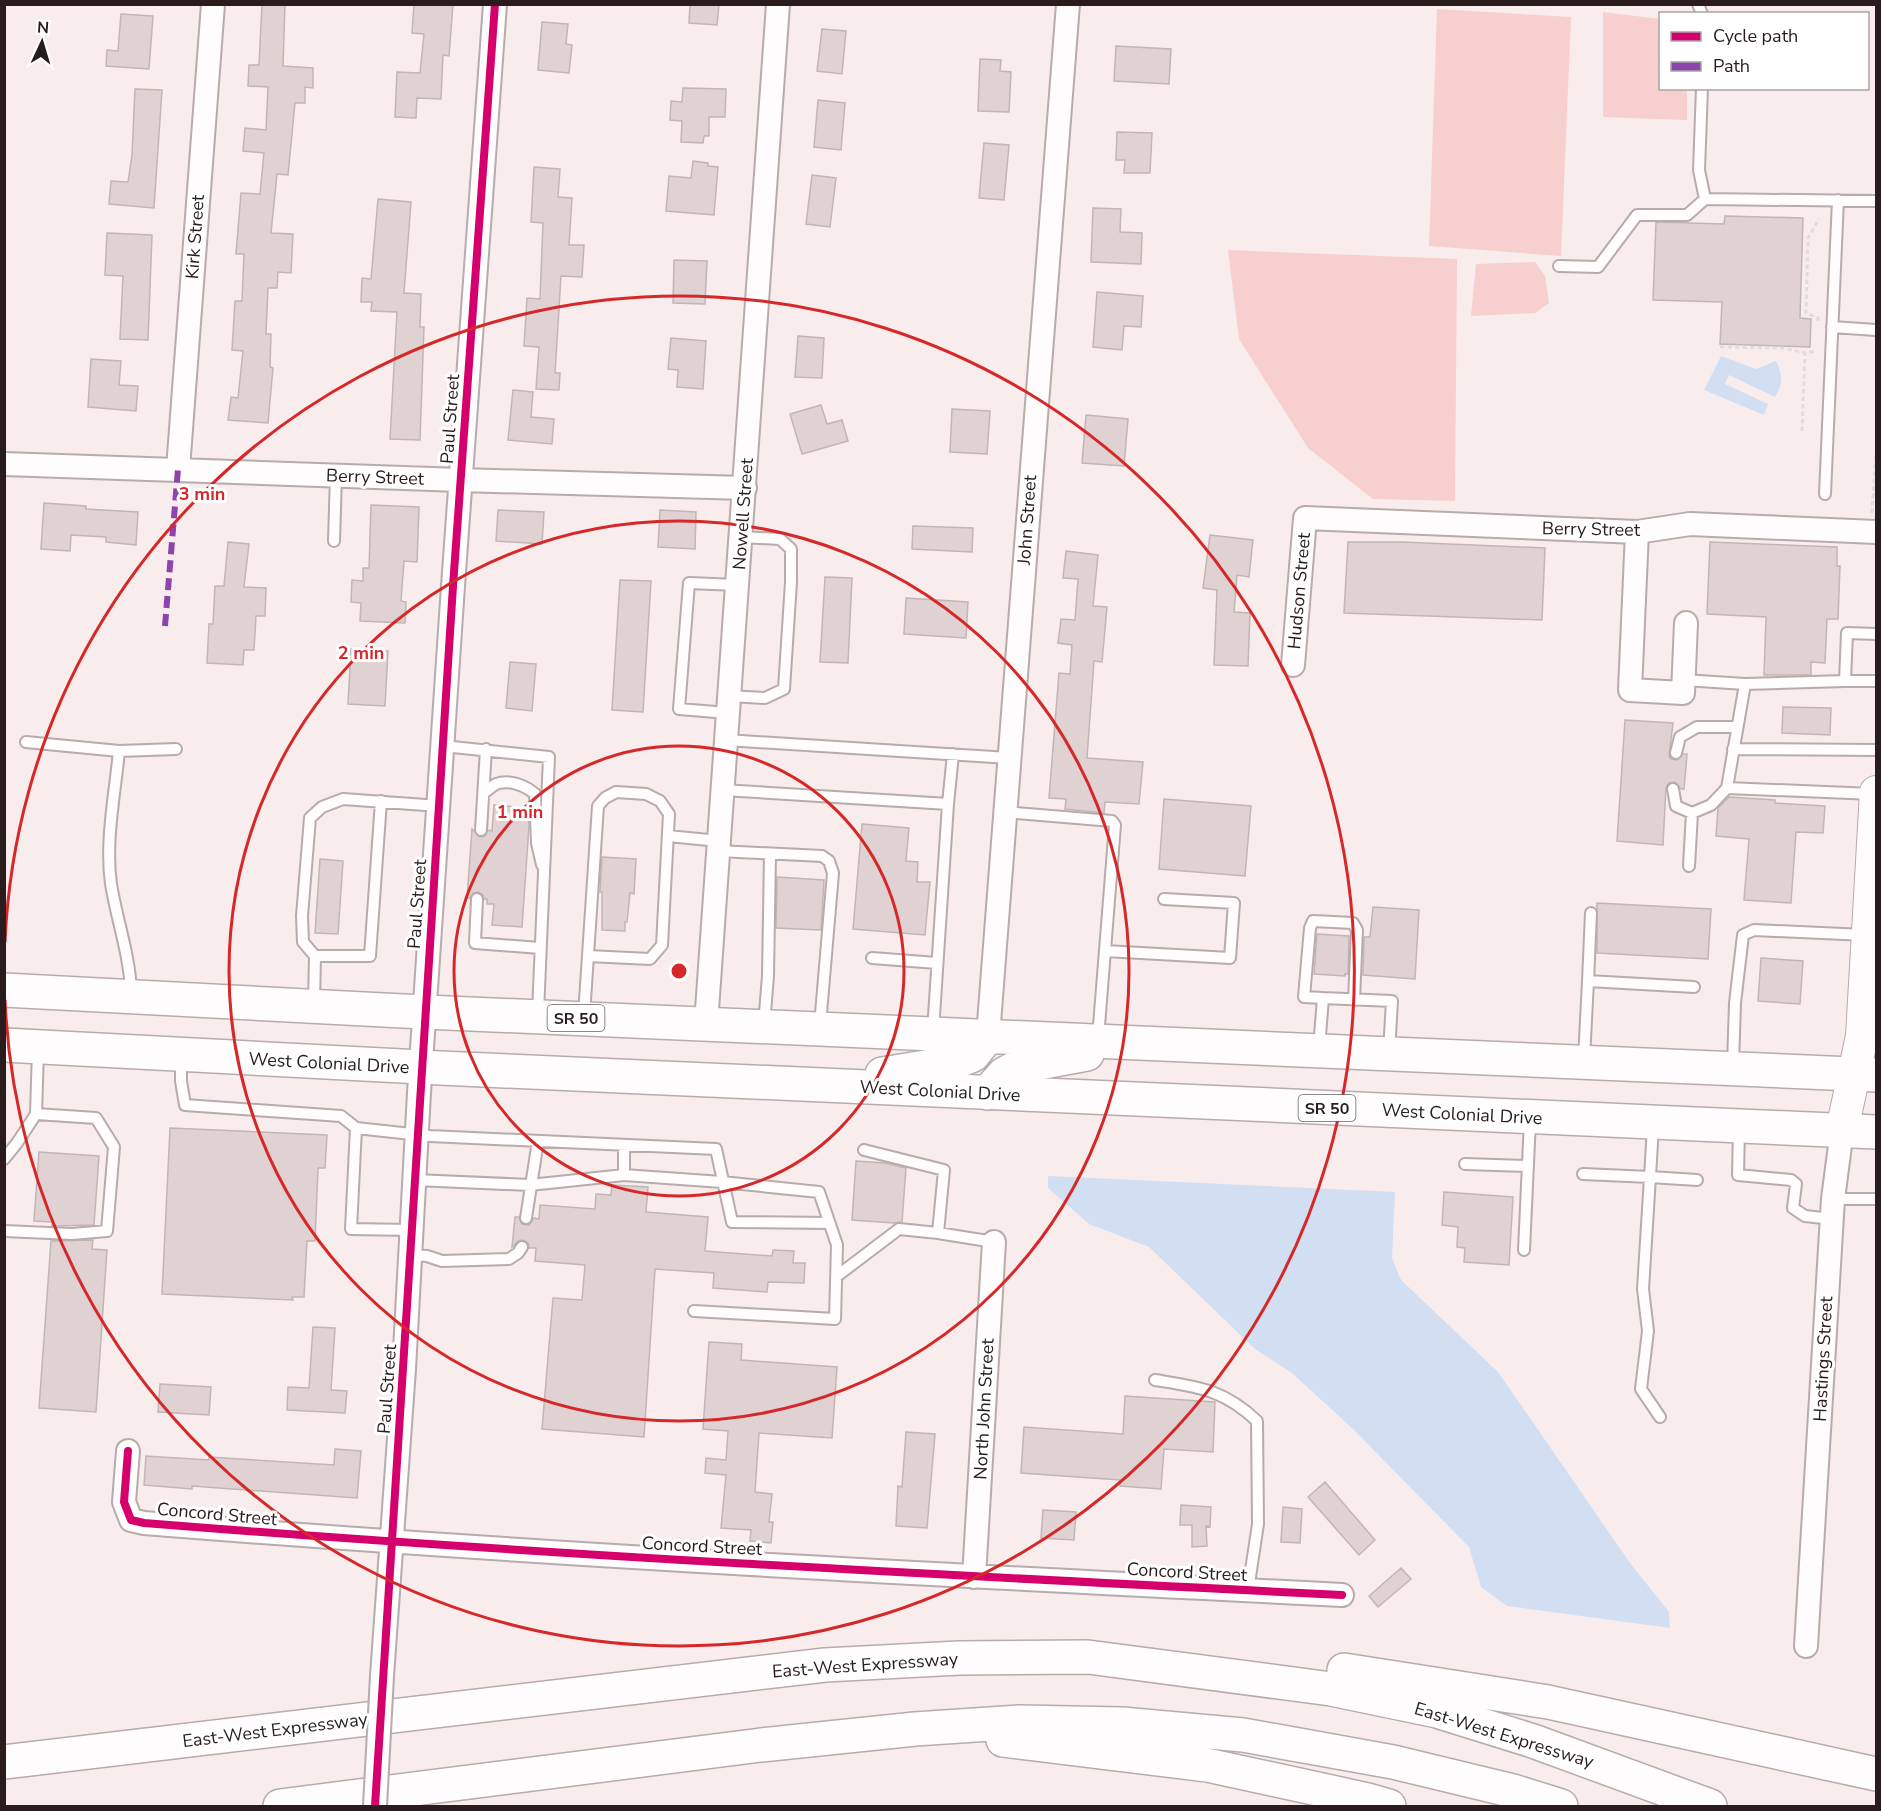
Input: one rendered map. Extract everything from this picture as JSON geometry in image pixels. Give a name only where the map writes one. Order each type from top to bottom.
[{"type":"highway","name":"SR 50","points":[[4,990],[706,1024],[1865,1075]]},
{"type":"highway","points":[[812,1084],[956,1062],[973,1054],[988,1036]]},
{"type":"highway","points":[[987,1093],[1004,1074],[1017,1067],[1148,1044]]},
{"type":"highway","name":"West Colonial Drive","points":[[4,1045],[421,1068],[1876,1132]]},
{"type":"highway","points":[[1088,1657],[1262,1657],[1548,1702],[1812,1758],[1876,1774]]},
{"type":"highway","name":"East-West Expressway","points":[[4,1762],[825,1665],[959,1658],[1088,1657],[1331,1689],[1437,1711],[1533,1741],[1710,1806]]},
{"type":"highway","points":[[280,1806],[760,1745],[915,1729],[1020,1722],[1122,1724],[1243,1735],[1393,1762],[1513,1791],[1561,1806]]},
{"type":"highway","points":[[915,1729],[1207,1766],[1389,1806]]},
{"type":"street","name":"Kirk Street","points":[[178,469],[213,4]]},
{"type":"street","name":"Paul Street","points":[[375,1806],[460,480],[495,4]]},
{"type":"street","name":"Nowell Street","points":[[706,1024],[778,4]]},
{"type":"street","name":"John Street","points":[[988,1036],[1068,4]]},
{"type":"street","name":"Berry Street","points":[[4,464],[745,488]]},
{"type":"street","name":"Berry Street","points":[[1305,518],[1636,532],[1690,525],[1874,525]]},
{"type":"street","name":"Hudson Street","points":[[1293,665],[1305,518]]},
{"type":"street","points":[[1636,532],[1630,690],[1683,693],[1686,623]]},
{"type":"street","name":"Hastings Street","points":[[1806,1646],[1832,1209],[1842,1130],[1865,1075],[1862,1036],[1871,940],[1876,809]]},
{"type":"street","name":"North John Street","points":[[974,1577],[994,1242]]},
{"type":"street","name":"Concord Street","points":[[128,1451],[124,1502],[131,1520],[144,1523],[392,1543],[974,1577],[1342,1595]]},
{"type":"lane","points":[[1702,90],[1699,170],[1705,199]]},
{"type":"lane","points":[[1558,266],[1598,267],[1637,215],[1687,215],[1705,199],[1876,201]]},
{"type":"lane","points":[[1825,494],[1838,200]]},
{"type":"lane","points":[[1832,327],[1876,330]]},
{"type":"lane","points":[[334,541],[336,475]]},
{"type":"lane","points":[[737,585],[689,583],[678,709],[729,705],[765,698],[784,689],[791,549],[780,539],[741,537]]},
{"type":"lane","points":[[1845,681],[1847,633],[1876,634]]},
{"type":"lane","points":[[1684,680],[1744,684],[1876,681]]},
{"type":"lane","points":[[1673,789],[1676,806],[1692,813],[1711,805],[1726,788],[1744,684]]},
{"type":"lane","points":[[1676,753],[1680,737],[1696,727],[1737,727]]},
{"type":"lane","points":[[726,740],[1009,758]]},
{"type":"lane","points":[[26,742],[120,751],[176,749]]},
{"type":"lane","points":[[443,746],[549,757],[538,1016]]},
{"type":"lane","points":[[481,830],[486,749]]},
{"type":"lane","points":[[1732,749],[1876,750]]},
{"type":"lane","points":[[120,751],[110,851],[111,883],[130,971],[131,997]]},
{"type":"lane","points":[[933,1034],[953,754]]},
{"type":"lane","points":[[484,793],[496,784],[509,783],[527,786],[535,794],[537,843],[545,874]]},
{"type":"lane","points":[[1726,788],[1876,809]]},
{"type":"lane","points":[[723,790],[948,804]]},
{"type":"lane","points":[[584,1018],[588,956],[598,806],[605,798],[616,792],[646,794],[660,801],[669,814],[662,945],[650,958],[588,956]]},
{"type":"lane","points":[[314,1006],[315,956],[303,942],[302,916],[310,818],[322,807],[343,799],[439,806]]},
{"type":"lane","points":[[315,956],[370,956],[381,801]]},
{"type":"lane","points":[[1005,812],[1112,820],[1115,825],[1098,1041]]},
{"type":"lane","points":[[1689,866],[1692,813]]},
{"type":"lane","points":[[668,836],[770,854],[822,856],[829,861],[833,873],[820,1029]]},
{"type":"lane","points":[[764,1026],[768,976],[770,854]]},
{"type":"lane","points":[[477,899],[475,943],[540,948]]},
{"type":"lane","points":[[1106,951],[1230,958],[1233,903],[1164,899]]},
{"type":"lane","points":[[1583,1062],[1591,913]]},
{"type":"lane","points":[[1354,1000],[1357,930],[1353,923],[1313,921],[1310,928],[1304,997],[1354,1000],[1392,1001],[1389,1054]]},
{"type":"lane","points":[[1732,1069],[1735,1002],[1743,935],[1754,930],[1871,940]]},
{"type":"lane","points":[[872,958],[937,963]]},
{"type":"lane","points":[[1587,981],[1694,987]]},
{"type":"lane","points":[[1319,1051],[1323,998]]},
{"type":"lane","points":[[4,1159],[36,1114],[38,1047]]},
{"type":"lane","points":[[182,1055],[181,1081],[185,1105],[341,1116],[356,1128],[417,1135],[716,1149],[732,1222],[829,1222]]},
{"type":"lane","points":[[4,1231],[72,1234],[106,1231],[114,1147],[96,1118],[36,1114]]},
{"type":"lane","points":[[1524,1250],[1531,1117]]},
{"type":"lane","points":[[1653,1122],[1643,1289],[1648,1331],[1641,1389],[1660,1417]]},
{"type":"lane","points":[[1739,1126],[1738,1175],[1791,1180],[1796,1184],[1793,1208],[1805,1216],[1876,1198]]},
{"type":"lane","points":[[356,1128],[351,1229],[411,1230]]},
{"type":"lane","points":[[526,1218],[538,1141]]},
{"type":"lane","points":[[624,1145],[624,1175]]},
{"type":"lane","points":[[864,1150],[944,1170],[938,1233]]},
{"type":"lane","points":[[1466,1164],[1528,1166]]},
{"type":"lane","points":[[1583,1174],[1697,1180]]},
{"type":"lane","points":[[415,1180],[530,1185],[624,1175],[819,1192],[837,1245],[834,1318],[694,1311]]},
{"type":"lane","points":[[837,1276],[899,1229],[994,1242]]},
{"type":"lane","points":[[411,1255],[427,1256],[442,1261],[509,1259],[522,1247]]},
{"type":"lane","points":[[1155,1380],[1217,1392],[1243,1408],[1257,1421],[1258,1524],[1248,1590]]},
{"type":"path","points":[[1818,326],[1818,318],[1806,313],[1808,237],[1819,219]]},
{"type":"path","points":[[1719,347],[1783,348],[1805,354],[1817,352],[1817,344]]},
{"type":"path","points":[[1802,431],[1805,354]]},
{"type":"path","points":[[1874,525],[1876,452]]},
{"type":"shaded area","points":[[1437,9],[1571,17],[1561,256],[1429,246]]},
{"type":"shaded area","points":[[1603,12],[1659,19],[1659,90],[1687,90],[1687,120],[1603,117]]},
{"type":"shaded area","points":[[1228,250],[1457,259],[1455,501],[1373,499],[1308,448],[1239,339]]},
{"type":"shaded area","points":[[1535,262],[1545,276],[1549,303],[1535,313],[1471,316],[1476,264]]},
{"type":"water","points":[[1721,356],[1756,369],[1776,361],[1781,380],[1775,397],[1729,375],[1725,384],[1768,404],[1764,415],[1704,390]]},
{"type":"water","points":[[1048,1176],[1395,1192],[1392,1258],[1401,1280],[1498,1372],[1630,1563],[1669,1612],[1670,1628],[1507,1606],[1481,1587],[1469,1547],[1354,1430],[1292,1373],[1255,1349],[1149,1247],[1089,1224],[1048,1188]]},
{"type":"building","points":[[262,4],[285,4],[283,66],[313,68],[313,88],[305,87],[305,103],[295,103],[288,175],[277,174],[271,233],[293,234],[291,273],[278,272],[277,288],[268,288],[266,334],[271,334],[270,367],[273,368],[268,423],[228,420],[231,397],[238,398],[243,351],[232,350],[235,301],[242,301],[244,254],[236,254],[241,193],[260,194],[264,153],[243,151],[245,128],[266,130],[268,87],[248,86],[249,65],[259,65]]},
{"type":"building","points":[[414,4],[453,4],[449,56],[443,55],[441,99],[417,98],[416,118],[395,117],[397,72],[420,73],[424,34],[412,33]]},
{"type":"building","points":[[690,4],[719,4],[717,25],[689,23]]},
{"type":"building","points":[[121,14],[153,16],[149,69],[106,66],[107,50],[118,51]]},
{"type":"building","points":[[542,22],[568,24],[566,44],[572,45],[569,73],[538,70]]},
{"type":"building","points":[[822,29],[846,31],[842,74],[817,71]]},
{"type":"building","points":[[1116,46],[1171,49],[1169,84],[1114,81]]},
{"type":"building","points":[[980,59],[1001,60],[1000,71],[1011,72],[1009,112],[978,111]]},
{"type":"building","points":[[683,88],[726,89],[725,117],[709,117],[709,136],[704,136],[703,143],[681,142],[682,121],[670,120],[671,101],[682,102]]},
{"type":"building","points":[[135,89],[162,90],[154,208],[109,204],[111,181],[128,182],[132,155]]},
{"type":"building","points":[[818,100],[845,103],[841,150],[814,147]]},
{"type":"building","points":[[1117,132],[1152,133],[1150,173],[1124,173],[1125,160],[1116,160]]},
{"type":"building","points":[[984,143],[1009,145],[1004,200],[979,198]]},
{"type":"building","points":[[693,161],[718,167],[714,215],[666,211],[669,176],[691,178]]},
{"type":"building","points":[[534,167],[560,169],[558,197],[572,198],[569,245],[584,245],[582,277],[561,276],[555,373],[560,373],[559,390],[536,389],[539,347],[524,346],[527,298],[540,299],[543,223],[531,222]]},
{"type":"building","points":[[812,175],[836,178],[830,227],[806,224]]},
{"type":"building","points":[[378,199],[411,202],[404,293],[421,294],[420,327],[424,327],[420,440],[390,439],[397,312],[371,311],[372,302],[361,302],[362,278],[371,279]]},
{"type":"building","points":[[1093,208],[1121,209],[1120,232],[1142,233],[1141,264],[1091,262]]},
{"type":"building","points":[[1725,216],[1803,218],[1800,318],[1811,319],[1810,347],[1720,344],[1722,302],[1653,300],[1656,222],[1724,224]]},
{"type":"building","points":[[107,233],[152,235],[148,340],[120,339],[123,276],[105,275]]},
{"type":"building","points":[[674,260],[707,261],[705,304],[673,303]]},
{"type":"building","points":[[1097,292],[1143,296],[1141,327],[1124,326],[1122,350],[1093,347]]},
{"type":"building","points":[[798,336],[824,338],[822,378],[795,377]]},
{"type":"building","points":[[671,338],[706,341],[703,389],[677,387],[678,370],[668,369]]},
{"type":"building","points":[[91,359],[121,361],[119,385],[138,386],[136,411],[88,407]]},
{"type":"building","points":[[513,390],[533,392],[531,417],[554,419],[552,444],[508,440]]},
{"type":"building","points":[[821,405],[827,424],[842,420],[848,441],[802,454],[790,414]]},
{"type":"building","points":[[952,409],[990,411],[987,454],[950,452]]},
{"type":"building","points":[[1086,415],[1128,419],[1124,466],[1082,463]]},
{"type":"building","points":[[44,503],[86,506],[86,509],[138,512],[136,545],[106,542],[106,537],[71,535],[70,551],[41,549]]},
{"type":"building","points":[[371,505],[419,507],[417,562],[404,561],[401,601],[406,602],[405,623],[360,621],[361,603],[351,602],[352,580],[363,581],[363,568],[369,568]]},
{"type":"building","points":[[498,510],[544,512],[542,544],[496,541]]},
{"type":"building","points":[[660,510],[696,512],[695,549],[658,547]]},
{"type":"building","points":[[913,526],[973,528],[972,552],[912,549]]},
{"type":"building","points":[[1210,535],[1253,540],[1249,577],[1237,575],[1234,612],[1250,613],[1248,666],[1214,665],[1217,590],[1203,588]]},
{"type":"building","points":[[228,542],[249,544],[244,587],[266,588],[265,616],[256,616],[254,650],[244,650],[243,665],[207,663],[209,624],[213,624],[215,586],[224,586]]},
{"type":"building","points":[[1348,542],[1545,548],[1542,620],[1344,613]]},
{"type":"building","points":[[1710,542],[1837,547],[1837,566],[1840,566],[1838,619],[1827,619],[1825,663],[1811,662],[1811,675],[1764,675],[1766,617],[1707,614]]},
{"type":"building","points":[[1066,551],[1098,555],[1093,606],[1107,607],[1102,662],[1094,661],[1087,758],[1143,762],[1139,804],[1105,802],[1104,813],[1065,809],[1066,799],[1049,798],[1059,673],[1070,674],[1072,645],[1058,643],[1061,619],[1075,620],[1078,579],[1063,578]]},
{"type":"building","points":[[825,577],[852,578],[848,663],[820,662]]},
{"type":"building","points":[[620,580],[651,581],[643,712],[612,710]]},
{"type":"building","points":[[906,598],[968,602],[966,638],[904,634]]},
{"type":"building","points":[[351,649],[388,651],[385,706],[348,704]]},
{"type":"building","points":[[510,662],[536,664],[532,711],[506,708]]},
{"type":"building","points":[[1783,707],[1831,708],[1830,735],[1782,733]]},
{"type":"building","points":[[1625,720],[1673,723],[1669,756],[1677,760],[1683,754],[1687,754],[1684,789],[1681,789],[1675,782],[1669,783],[1666,787],[1663,845],[1617,841]]},
{"type":"building","points":[[1729,797],[1825,806],[1823,833],[1796,832],[1791,903],[1744,900],[1749,839],[1716,836],[1718,808]]},
{"type":"building","points":[[1164,799],[1251,806],[1245,876],[1159,869]]},
{"type":"building","points":[[494,805],[528,808],[529,826],[522,927],[492,925],[494,904],[487,904],[487,899],[484,899],[483,895],[478,892],[467,898],[472,829],[480,837],[485,836],[488,830],[492,831]]},
{"type":"building","points":[[862,824],[909,828],[906,861],[918,862],[917,882],[930,882],[925,935],[853,929]]},
{"type":"building","points":[[602,857],[636,859],[634,894],[630,893],[625,931],[602,930],[602,892],[600,892]]},
{"type":"building","points":[[320,859],[343,861],[338,934],[315,933]]},
{"type":"building","points":[[777,877],[824,880],[821,930],[776,928]]},
{"type":"building","points":[[1597,903],[1711,909],[1708,959],[1597,953]]},
{"type":"building","points":[[1373,907],[1419,910],[1415,979],[1363,975],[1364,937],[1370,937]]},
{"type":"building","points":[[1317,934],[1349,936],[1348,974],[1345,976],[1314,974]]},
{"type":"building","points":[[1761,958],[1803,961],[1800,1004],[1758,1001]]},
{"type":"building","points":[[170,1128],[327,1135],[325,1168],[318,1168],[315,1241],[307,1241],[304,1297],[292,1297],[293,1300],[162,1294]]},
{"type":"building","points":[[39,1152],[99,1156],[94,1225],[52,1226],[52,1222],[34,1221]]},
{"type":"building","points":[[856,1161],[885,1163],[906,1168],[902,1222],[852,1220]]},
{"type":"building","points":[[612,1185],[648,1187],[646,1212],[708,1217],[705,1251],[772,1256],[773,1250],[794,1251],[793,1263],[805,1263],[804,1283],[768,1282],[767,1292],[713,1288],[714,1273],[655,1269],[644,1437],[542,1429],[553,1298],[582,1300],[585,1265],[535,1261],[536,1248],[529,1248],[528,1243],[523,1240],[518,1241],[512,1247],[515,1217],[519,1217],[522,1224],[529,1225],[534,1218],[539,1219],[540,1205],[595,1209],[596,1194],[611,1195]]},
{"type":"building","points":[[1444,1192],[1513,1197],[1509,1265],[1464,1262],[1465,1248],[1457,1247],[1458,1227],[1442,1225]]},
{"type":"building","points":[[93,1240],[92,1249],[107,1250],[96,1412],[39,1408],[51,1241]]},
{"type":"building","points":[[313,1327],[335,1328],[331,1390],[347,1391],[345,1413],[287,1410],[288,1387],[309,1388]]},
{"type":"building","points":[[709,1342],[742,1344],[741,1360],[837,1367],[832,1438],[759,1433],[755,1492],[772,1494],[769,1522],[773,1522],[771,1543],[750,1541],[751,1530],[721,1528],[726,1475],[705,1473],[706,1458],[726,1460],[728,1431],[703,1429]]},
{"type":"building","points":[[160,1384],[211,1387],[209,1415],[158,1412]]},
{"type":"building","points":[[1125,1396],[1215,1402],[1213,1452],[1164,1449],[1161,1489],[1120,1486],[1120,1480],[1021,1473],[1024,1427],[1123,1434]]},
{"type":"building","points":[[906,1432],[935,1434],[927,1528],[896,1526],[898,1486],[902,1487]]},
{"type":"building","points":[[335,1449],[361,1451],[357,1498],[192,1486],[192,1489],[144,1485],[146,1456],[209,1460],[209,1457],[334,1465]]},
{"type":"building","points":[[1325,1482],[1375,1540],[1359,1555],[1308,1497]]},
{"type":"building","points":[[1181,1505],[1211,1507],[1210,1527],[1206,1526],[1207,1546],[1192,1547],[1192,1525],[1180,1525]]},
{"type":"building","points":[[1283,1507],[1302,1509],[1300,1543],[1281,1542]]},
{"type":"building","points":[[1043,1510],[1076,1512],[1074,1540],[1041,1538]]},
{"type":"building","points":[[1401,1568],[1411,1579],[1378,1607],[1369,1596]]},
{"type":"marked path","points":[[165,626],[178,469]]},
{"type":"cycle path","points":[[375,1806],[453,586],[495,4]]},
{"type":"cycle path","points":[[128,1451],[124,1502],[131,1520],[144,1523],[593,1555],[1342,1595]]}]
